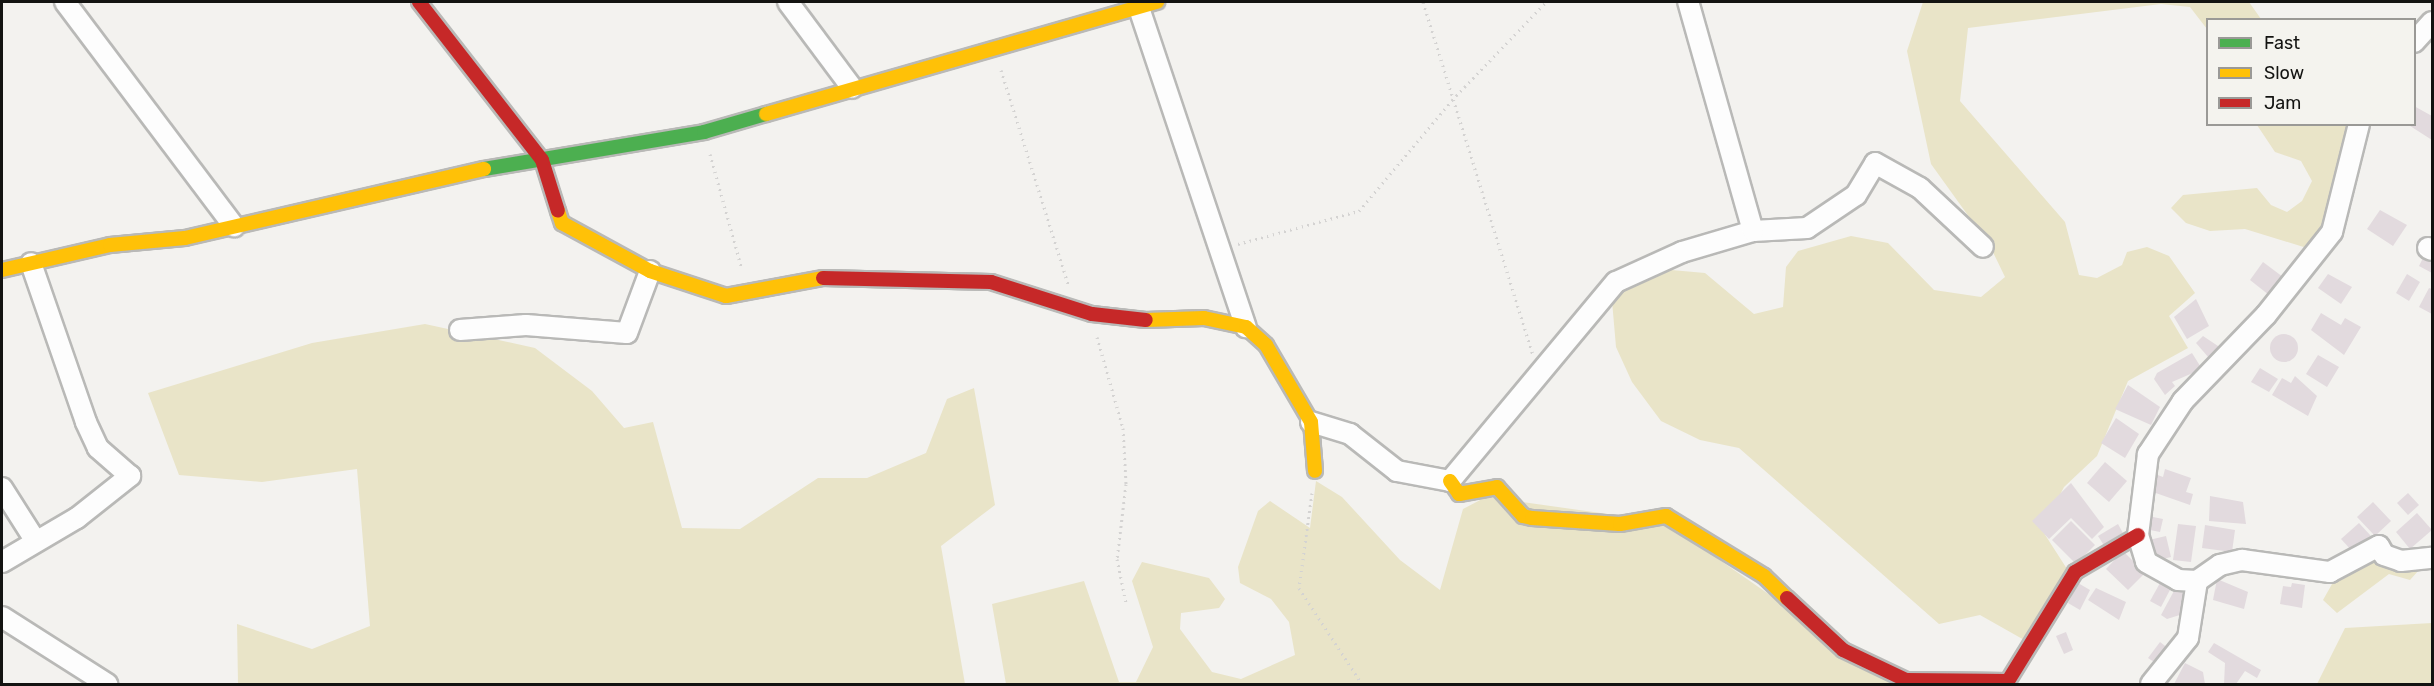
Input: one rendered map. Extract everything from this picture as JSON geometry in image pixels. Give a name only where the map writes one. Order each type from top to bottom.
[{"type":"street","points":[[65,2],[234,226]]},
{"type":"street","points":[[419,2],[542,160],[562,222],[650,271],[726,296],[749,294],[820,278],[860,276],[991,282],[1092,314],[1131,321],[1204,318],[1246,327]]},
{"type":"street","points":[[788,2],[852,88]]},
{"type":"street","points":[[1688,2],[1753,231]]},
{"type":"street","points":[[2,270],[234,226],[364,192],[704,132],[993,45],[1145,3],[1219,250],[1246,327],[1266,345],[1311,422],[1315,471]]},
{"type":"street","points":[[2416,41],[2433,22]]},
{"type":"street","points":[[2358,126],[2331,232],[2266,315],[2183,401],[2148,454],[2138,535],[2146,562],[2161,575],[2197,580],[2220,565],[2242,560],[2330,572],[2379,546],[2384,555],[2401,561],[2433,558]]},
{"type":"street","points":[[1450,481],[1616,282],[1682,252],[1753,231],[1807,228],[1856,195],[1875,163],[1920,188],[1983,248]]},
{"type":"street","points":[[2,562],[35,540],[77,518],[130,476],[98,448],[86,422],[31,263]]},
{"type":"street","points":[[460,330],[526,325],[627,333],[650,271]]},
{"type":"street","points":[[1311,422],[1350,434],[1397,471],[1450,481],[1459,494],[1497,487],[1532,518],[1620,524],[1666,516],[1764,576],[1843,650],[1906,681],[2008,681],[2075,572],[2138,535]]},
{"type":"street","points":[[2,488],[35,540]]},
{"type":"street","points":[[2151,684],[2188,638],[2197,580]]},
{"type":"street","points":[[2,617],[107,684]]},
{"type":"path","points":[[1423,2],[1539,374]]},
{"type":"path","points":[[1219,250],[1359,211],[1452,100],[1546,2]]},
{"type":"path","points":[[993,45],[1076,309]]},
{"type":"path","points":[[704,132],[749,294]]},
{"type":"path","points":[[1092,314],[1123,428],[1126,484],[1117,559],[1126,603]]},
{"type":"path","points":[[1315,471],[1299,588],[1362,684]]},
{"type":"shaded area","points":[[1923,2],[2249,2],[2260,18],[2206,18],[2206,28],[2190,7],[2161,4],[1968,28],[1960,101],[2065,222],[2079,275],[2097,278],[2122,265],[2127,252],[2147,247],[2169,256],[2195,293],[2169,316],[2188,348],[2128,381],[2097,456],[2064,487],[2042,530],[2069,572],[2026,641],[1980,615],[1939,624],[1739,448],[1700,440],[1661,421],[1632,382],[1616,347],[1612,301],[1618,285],[1660,269],[1705,273],[1754,314],[1783,307],[1786,267],[1798,251],[1851,236],[1888,243],[1934,290],[1981,297],[2005,277],[1990,246],[1931,164],[1907,51]]},
{"type":"shaded area","points":[[2258,126],[2354,126],[2331,219],[2310,249],[2245,229],[2210,231],[2186,223],[2171,208],[2183,195],[2257,188],[2271,205],[2287,212],[2302,201],[2312,181],[2301,161],[2275,152]]},
{"type":"shaded area","points":[[425,324],[535,348],[592,391],[624,428],[653,422],[682,528],[740,529],[818,478],[867,478],[926,453],[947,399],[974,388],[995,505],[941,546],[965,684],[238,684],[237,624],[312,649],[370,626],[357,469],[262,482],[179,475],[148,393],[312,343]]},
{"type":"shaded area","points":[[1316,481],[1342,497],[1400,560],[1440,590],[1463,509],[1486,497],[1665,522],[1898,684],[1006,684],[992,604],[1084,581],[1119,682],[1136,682],[1153,647],[1132,581],[1142,562],[1209,578],[1225,599],[1219,608],[1181,613],[1180,629],[1212,672],[1241,679],[1295,655],[1289,622],[1271,599],[1240,583],[1238,567],[1258,511],[1270,501],[1310,528]]},
{"type":"shaded area","points":[[2378,557],[2419,570],[2410,580],[2389,574],[2337,613],[2323,600],[2336,577]]},
{"type":"shaded area","points":[[2432,623],[2432,684],[2317,684],[2345,628]]},
{"type":"building","points":[[2416,107],[2432,116],[2432,140],[2410,126],[2416,126]]},
{"type":"building","points":[[2380,210],[2407,225],[2393,246],[2367,229]]},
{"type":"building","points":[[2425,254],[2432,258],[2432,273],[2419,266]]},
{"type":"building","points":[[2263,262],[2283,277],[2269,295],[2250,280]]},
{"type":"building","points":[[2328,274],[2352,287],[2341,304],[2318,288]]},
{"type":"building","points":[[2407,274],[2420,282],[2409,301],[2396,293]]},
{"type":"building","points":[[2429,288],[2432,289],[2432,314],[2419,307]]},
{"type":"building","points":[[2196,299],[2209,326],[2187,339],[2174,317]]},
{"type":"building","points":[[2321,313],[2341,325],[2345,318],[2361,327],[2344,355],[2311,330]]},
{"type":"building","points":[[2284,334],[2294,338],[2298,348],[2294,358],[2284,362],[2274,358],[2270,348],[2274,338]]},
{"type":"building","points":[[2203,336],[2221,348],[2209,358],[2196,343]]},
{"type":"building","points":[[2192,353],[2202,369],[2172,382],[2175,386],[2165,395],[2154,379],[2157,373]]},
{"type":"building","points":[[2318,355],[2339,367],[2327,387],[2306,374]]},
{"type":"building","points":[[2260,368],[2278,379],[2269,392],[2251,382]]},
{"type":"building","points":[[2295,376],[2317,396],[2308,416],[2272,395],[2282,378],[2291,383]]},
{"type":"building","points":[[2128,385],[2160,407],[2151,425],[2115,409]]},
{"type":"building","points":[[2116,418],[2139,434],[2125,458],[2101,443]]},
{"type":"building","points":[[2105,462],[2127,481],[2109,502],[2087,483]]},
{"type":"building","points":[[2165,469],[2191,478],[2186,492],[2193,494],[2190,505],[2150,491],[2155,474],[2163,477]]},
{"type":"building","points":[[2071,483],[2104,527],[2092,539],[2071,518],[2049,539],[2032,521]]},
{"type":"building","points":[[2408,493],[2419,505],[2408,515],[2397,503]]},
{"type":"building","points":[[2210,496],[2243,502],[2246,524],[2209,521]]},
{"type":"building","points":[[2373,502],[2391,521],[2375,536],[2357,517]]},
{"type":"building","points":[[2417,513],[2432,530],[2410,549],[2396,532]]},
{"type":"building","points":[[2148,516],[2163,519],[2160,532],[2145,529]]},
{"type":"building","points":[[2071,521],[2095,545],[2076,564],[2052,540]]},
{"type":"building","points":[[2359,523],[2371,536],[2353,552],[2341,539]]},
{"type":"building","points":[[2118,524],[2124,535],[2105,547],[2098,536]]},
{"type":"building","points":[[2178,524],[2196,526],[2191,562],[2173,560]]},
{"type":"building","points":[[2205,525],[2235,530],[2232,552],[2202,548]]},
{"type":"building","points":[[2166,536],[2171,557],[2154,561],[2149,540]]},
{"type":"building","points":[[2123,551],[2145,573],[2128,590],[2106,569]]},
{"type":"building","points":[[2217,579],[2248,592],[2244,609],[2213,600]]},
{"type":"building","points":[[2078,583],[2090,590],[2080,610],[2068,603]]},
{"type":"building","points":[[2160,583],[2171,588],[2161,607],[2150,601]]},
{"type":"building","points":[[2292,583],[2305,585],[2302,608],[2280,604],[2283,586],[2291,587]]},
{"type":"building","points":[[2096,588],[2126,602],[2119,620],[2088,600]]},
{"type":"building","points":[[2175,589],[2191,597],[2183,614],[2167,619],[2161,615]]},
{"type":"building","points":[[2066,632],[2073,650],[2064,654],[2056,636]]},
{"type":"building","points":[[2160,642],[2169,649],[2157,664],[2148,658]]},
{"type":"building","points":[[2214,643],[2261,670],[2257,678],[2245,671],[2236,684],[2224,684],[2225,663],[2208,652]]},
{"type":"building","points":[[2185,663],[2203,672],[2205,684],[2174,684]]},
{"type":"traffic: fast","points":[[484,169],[704,132],[766,114]]},
{"type":"traffic: slow","points":[[766,114],[1157,2]]},
{"type":"traffic: slow","points":[[2,270],[110,245],[185,238],[484,169]]},
{"type":"traffic: slow","points":[[558,211],[562,223],[650,271],[726,296],[823,278]]},
{"type":"traffic: slow","points":[[1146,320],[1204,318],[1246,327],[1266,345],[1311,422],[1315,471]]},
{"type":"traffic: slow","points":[[1450,481],[1459,494],[1497,487],[1523,516],[1532,518],[1620,524],[1666,516],[1764,576],[1787,598]]},
{"type":"traffic: jam","points":[[419,2],[542,160],[558,211]]},
{"type":"traffic: jam","points":[[823,278],[991,282],[1092,314],[1146,320]]},
{"type":"traffic: jam","points":[[1787,598],[1843,650],[1906,680],[2008,681],[2075,572],[2138,535]]}]
